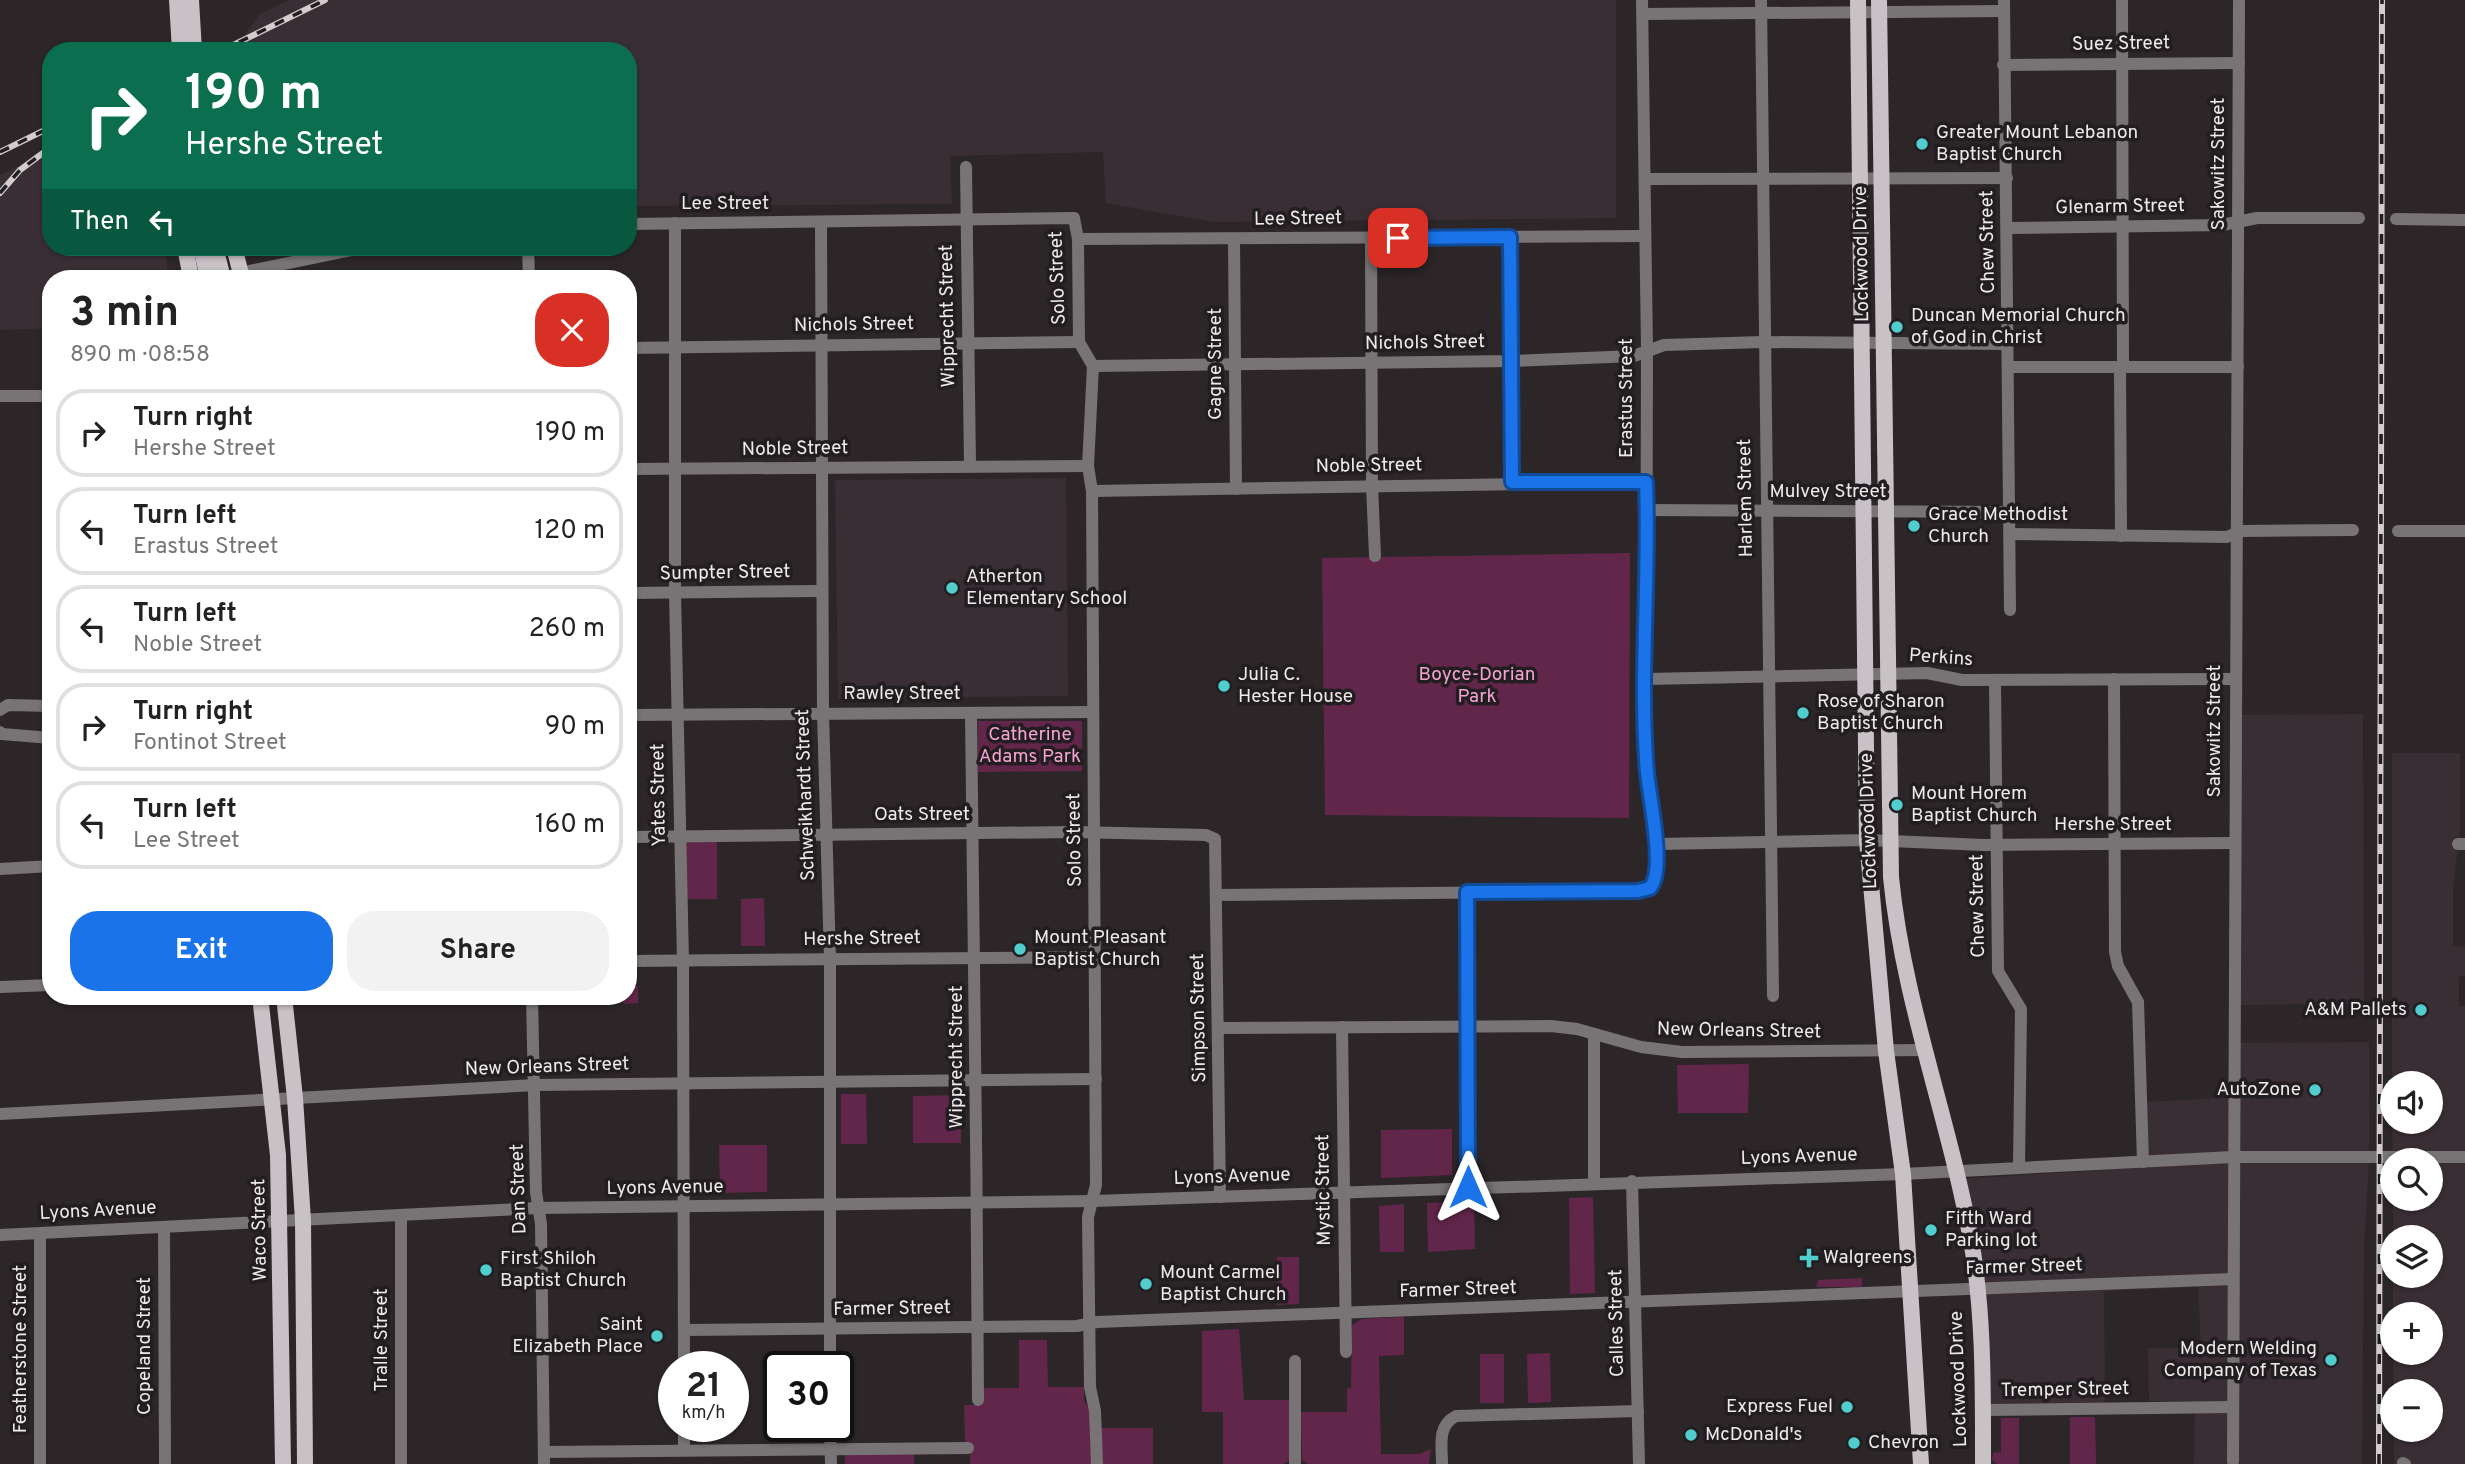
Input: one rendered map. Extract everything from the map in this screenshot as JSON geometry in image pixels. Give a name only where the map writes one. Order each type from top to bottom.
[{"type":"main road","points":[[177,0],[179,42]]},
{"type":"main road","points":[[191,0],[193,42]]},
{"type":"main road","name":"Lockwood Drive","points":[[1879,5],[1890,840],[1898,945],[1956,1170],[1971,1240],[1977,1288],[1983,1464]]},
{"type":"main road","name":"Lockwood Drive","points":[[1858,6],[1867,840],[1886,1051],[1903,1174],[1921,1464]]},
{"type":"main road","name":"Waco Street","points":[[261,1005],[273,1099],[282,1221],[283,1464]]},
{"type":"main road","points":[[285,1005],[295,1098],[303,1220],[304,1464]]},
{"type":"main road","points":[[283,1390],[304,1390]]},
{"type":"street","name":"Erastus Street","points":[[1467,892],[1638,891],[1650,888],[1656,879],[1656,844],[1647,771],[1647,349],[1642,0]]},
{"type":"street","points":[[2121,536],[2122,0]]},
{"type":"street","name":"Sakowitz Street","points":[[2234,1461],[2234,843],[2239,0]]},
{"type":"street","points":[[1643,14],[1761,7],[2004,5]]},
{"type":"street","name":"Chew Street","points":[[2004,5],[2010,367],[2010,610]]},
{"type":"street","name":"Harlem Street","points":[[1761,7],[1765,511],[1773,996]]},
{"type":"street","name":"Suez Street","points":[[2003,65],[2239,63]]},
{"type":"street","name":"Wipprecht Street","points":[[966,167],[970,465]]},
{"type":"street","points":[[1645,179],[2007,178]]},
{"type":"street","name":"Lee Street","points":[[637,224],[1074,218]]},
{"type":"street","name":"Solo Street","points":[[1074,218],[1078,239],[1079,342],[1093,366],[1088,466],[1092,491],[1096,1185],[1088,1217],[1090,1387],[1095,1410],[1097,1464]]},
{"type":"street","name":"Glenarm Street","points":[[2008,228],[2222,225],[2238,221],[2359,218]]},
{"type":"street","points":[[2396,219],[2465,220]]},
{"type":"street","name":"Yates Street","points":[[675,223],[675,593],[678,836],[683,961],[684,1351]]},
{"type":"street","name":"Schweikhardt Street","points":[[821,223],[823,713],[830,959],[830,1351]]},
{"type":"street","name":"Lee Street","points":[[1078,239],[1645,236]]},
{"type":"street","points":[[1510,237],[1512,482]]},
{"type":"street","points":[[1371,238],[1374,363],[1372,485],[1375,556]]},
{"type":"street","name":"Gagne Street","points":[[1234,239],[1236,489]]},
{"type":"street","points":[[267,270],[327,256]]},
{"type":"street","name":"Nichols Street","points":[[637,348],[1079,342]]},
{"type":"street","name":"Nichols Street","points":[[1093,366],[1512,361],[1634,356],[1664,345],[1763,342],[2008,345]]},
{"type":"street","points":[[2010,367],[2238,367]]},
{"type":"street","points":[[0,396],[42,396]]},
{"type":"street","name":"Noble Street","points":[[637,469],[1088,466]]},
{"type":"street","name":"Noble Street","points":[[1092,491],[1512,482],[1646,482]]},
{"type":"street","name":"Mulvey Street","points":[[1647,510],[2008,512]]},
{"type":"street","points":[[2010,534],[2227,537],[2236,533],[2353,530]]},
{"type":"street","points":[[2398,531],[2465,531]]},
{"type":"street","name":"Sumpter Street","points":[[637,593],[822,591]]},
{"type":"street","name":"Perkins","points":[[1646,679],[1927,673],[1962,680],[2235,679]]},
{"type":"street","points":[[2114,679],[2116,959],[2138,1002],[2143,1162]]},
{"type":"street","name":"Chew Street","points":[[1995,680],[1998,971],[2021,1009],[2020,1167]]},
{"type":"street","points":[[0,710],[8,705],[42,706]]},
{"type":"street","name":"Rawley Street","points":[[637,715],[1092,712]]},
{"type":"street","name":"Wipprecht Street","points":[[971,713],[977,1080],[975,1205],[978,1219],[978,1400]]},
{"type":"street","points":[[0,732],[42,737]]},
{"type":"street","name":"Oats Street","points":[[637,837],[1094,832],[1206,835],[1215,839]]},
{"type":"street","name":"Simpson Street","points":[[1215,839],[1220,1197]]},
{"type":"street","name":"Hershe Street","points":[[1656,844],[1867,840],[1996,845],[2234,843]]},
{"type":"street","points":[[4,868],[42,866]]},
{"type":"street","points":[[1217,895],[1467,892],[1468,1187]]},
{"type":"street","name":"Hershe Street","points":[[637,961],[1096,957]]},
{"type":"street","points":[[0,987],[42,985]]},
{"type":"street","name":"Dan Street","points":[[532,1005],[544,1458]]},
{"type":"street","name":"New Orleans Street","points":[[1218,1028],[1551,1026],[1642,1047],[1682,1052],[1925,1050]]},
{"type":"street","name":"Mystic Street","points":[[1342,1027],[1346,1352]]},
{"type":"street","points":[[1594,1034],[1594,1183]]},
{"type":"street","name":"New Orleans Street","points":[[0,1114],[536,1085],[1096,1079]]},
{"type":"street","name":"Lyons Avenue","points":[[0,1235],[538,1208],[975,1205],[1903,1174],[2233,1157],[2465,1157]]},
{"type":"street","name":"Calles Street","points":[[1632,1181],[1639,1464]]},
{"type":"street","name":"Tralle Street","points":[[401,1215],[401,1464]]},
{"type":"street","name":"Copeland Street","points":[[164,1227],[165,1464]]},
{"type":"street","name":"Featherstone Street","points":[[40,1234],[40,1464]]},
{"type":"street","name":"Farmer Street","points":[[684,1330],[1089,1324],[2233,1279]]},
{"type":"street","points":[[1295,1361],[1295,1464]]},
{"type":"street","name":"Tremper Street","points":[[1982,1410],[2233,1407]]},
{"type":"street","points":[[1442,1464],[1443,1428],[1448,1420],[1457,1416],[1638,1411]]},
{"type":"street","points":[[684,1442],[684,1450]]},
{"type":"street","points":[[831,1442],[831,1464]]},
{"type":"street","points":[[544,1458],[684,1450],[968,1448]]},
{"type":"shaded area","points":[[289,0],[1616,0],[1616,218],[1213,222],[1106,203],[1103,152],[950,156],[952,204],[637,206],[637,42],[239,42],[260,14]]},
{"type":"shaded area","points":[[42,155],[42,256],[167,256],[167,270],[42,270],[42,328],[0,330],[0,175]]},
{"type":"shaded area","name":"Atherton Elementary School","points":[[1066,478],[1068,696],[838,698],[835,480]]},
{"type":"shaded area","points":[[2363,714],[2364,1004],[2239,1005],[2241,715]]},
{"type":"shaded area","points":[[2392,753],[2460,753],[2460,829],[2453,888],[2453,946],[2465,947],[2465,976],[2459,977],[2459,1006],[2465,1006],[2465,1464],[2394,1464],[2394,1442],[2443,1442],[2443,1379],[2394,1379],[2393,1365],[2443,1365],[2443,1302],[2393,1302],[2393,1288],[2443,1288],[2443,1225],[2393,1225],[2393,1211],[2443,1211],[2443,1148],[2393,1148],[2392,1134],[2443,1134],[2443,1071],[2392,1071]]},
{"type":"shaded area","points":[[2369,1042],[2362,1464],[2194,1464],[2195,1402],[2149,1401],[2148,1348],[2201,1348],[2198,1287],[2104,1291],[2105,1403],[1986,1404],[1963,1179],[2149,1167],[2146,1102],[2239,1097],[2239,1043]]},
{"type":"green space","name":"Boyce-Dorian Park","points":[[1630,553],[1629,818],[1325,815],[1322,558]]},
{"type":"green space","name":"Catherine Adams Park","points":[[978,721],[1082,721],[1082,771],[978,772]]},
{"type":"green space","points":[[717,839],[717,899],[684,899],[684,841]]},
{"type":"green space","points":[[764,898],[765,946],[741,946],[741,899]]},
{"type":"green space","points":[[1749,1064],[1748,1113],[1678,1113],[1677,1065]]},
{"type":"green space","points":[[841,1094],[866,1094],[867,1144],[841,1144]]},
{"type":"green space","points":[[961,1095],[961,1143],[913,1143],[913,1096]]},
{"type":"green space","points":[[1452,1129],[1452,1175],[1381,1178],[1381,1130]]},
{"type":"green space","points":[[719,1145],[767,1145],[767,1192],[720,1193]]},
{"type":"green space","points":[[1593,1197],[1595,1293],[1570,1294],[1569,1198]]},
{"type":"green space","points":[[1474,1201],[1475,1249],[1428,1252],[1427,1203]]},
{"type":"green space","points":[[1404,1204],[1404,1252],[1380,1252],[1379,1206]]},
{"type":"green space","points":[[1277,1257],[1299,1257],[1299,1304],[1277,1305]]},
{"type":"green space","points":[[1862,1278],[1862,1287],[1816,1287],[1818,1280]]},
{"type":"green space","points":[[1404,1317],[1404,1355],[1379,1356],[1381,1454],[1419,1454],[1431,1449],[1429,1464],[1308,1464],[1302,1460],[1301,1412],[1347,1412],[1347,1388],[1351,1388],[1352,1325],[1362,1319]]},
{"type":"green space","points":[[1239,1329],[1244,1400],[1290,1400],[1289,1461],[1283,1464],[1223,1464],[1223,1412],[1202,1412],[1202,1331]]},
{"type":"green space","points":[[1019,1340],[1047,1340],[1048,1387],[1084,1387],[1084,1400],[1091,1413],[1091,1464],[970,1464],[970,1448],[965,1443],[964,1405],[982,1405],[983,1388],[1019,1388]]},
{"type":"green space","points":[[1550,1353],[1551,1402],[1528,1403],[1527,1354]]},
{"type":"green space","points":[[1480,1354],[1504,1354],[1504,1403],[1480,1403]]},
{"type":"green space","points":[[2070,1417],[2095,1417],[2096,1464],[2070,1464]]},
{"type":"green space","points":[[2001,1418],[2019,1418],[2019,1464],[1997,1464],[1992,1460],[1993,1453],[2001,1452]]},
{"type":"green space","points":[[1099,1428],[1153,1428],[1153,1464],[1103,1464]]},
{"type":"green space","points":[[914,1452],[914,1464],[845,1464],[845,1455]]},
{"type":"railway","points":[[239,42],[325,0]]},
{"type":"railway","points":[[2379,1464],[2382,0]]},
{"type":"railway","points":[[0,152],[42,131]]},
{"type":"railway","points":[[0,193],[20,170],[42,154]]},
{"type":"place","name":"Greater Mount Lebanon Baptist Church","points":[[1922,144]]},
{"type":"place","name":"Duncan Memorial Church of God in Christ","points":[[1897,327]]},
{"type":"place","name":"Grace Methodist Church","points":[[1914,526]]},
{"type":"place","name":"Atherton Elementary School","points":[[952,588]]},
{"type":"place","name":"Julia C. Hester House","points":[[1224,686]]},
{"type":"place","name":"Rose of Sharon Baptist Church","points":[[1803,713]]},
{"type":"place","name":"Mount Horem Baptist Church","points":[[1897,805]]},
{"type":"place","name":"Mount Pleasant Baptist Church","points":[[1020,949]]},
{"type":"place","name":"A&M Pallets","points":[[2421,1010]]},
{"type":"place","name":"AutoZone","points":[[2315,1090]]},
{"type":"place","name":"Fifth Ward Parking lot","points":[[1931,1230]]},
{"type":"place","name":"Walgreens","points":[[1809,1258]]},
{"type":"place","name":"First Shiloh Baptist Church","points":[[486,1270]]},
{"type":"place","name":"Mount Carmel Baptist Church","points":[[1146,1284]]},
{"type":"place","name":"Saint Elizabeth Place","points":[[657,1336]]},
{"type":"place","name":"Modern Welding Company of Texas","points":[[2331,1360]]},
{"type":"place","name":"Express Fuel","points":[[1847,1407]]},
{"type":"place","name":"McDonald's","points":[[1691,1435]]},
{"type":"place","name":"Chevron","points":[[1854,1443]]},
{"type":"route","points":[[1398,238],[1510,237],[1512,482],[1646,482],[1646,754],[1656,844],[1656,879],[1650,888],[1638,891],[1467,892],[1468,1187]]}]
